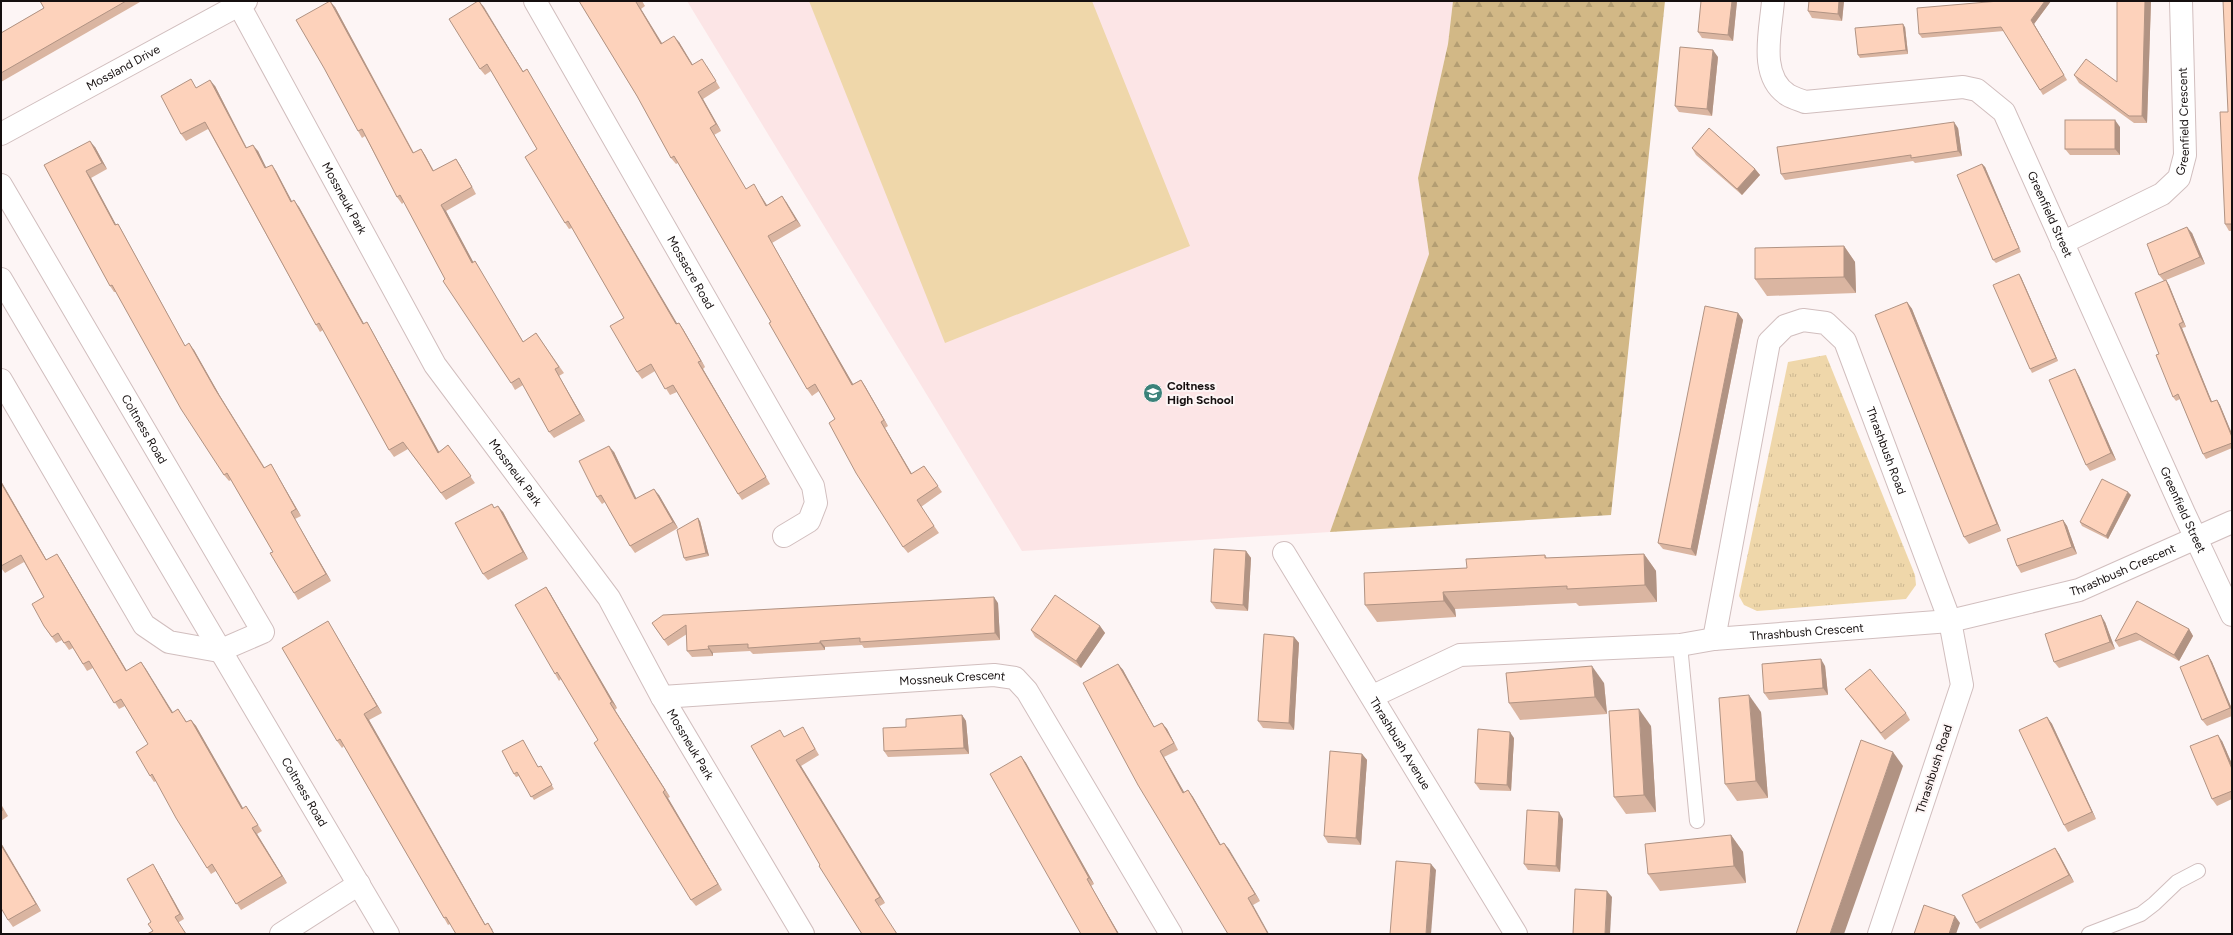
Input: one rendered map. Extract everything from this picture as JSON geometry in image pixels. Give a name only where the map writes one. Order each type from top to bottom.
[{"type":"street","name":"Mossacre Road","points":[[535,1],[813,486],[816,503],[810,522],[784,536]]},
{"type":"street","name":"Greenfield Street","points":[[1773,1],[1768,60],[1774,80],[1787,94],[1793,97],[1805,102],[1963,87],[1977,90],[2004,112],[2184,513],[2232,615]]},
{"type":"street","name":"Greenfield Crescent","points":[[2062,243],[2162,194],[2179,178],[2185,155],[2182,1]]},
{"type":"street","name":"Mossland Drive","points":[[1,134],[242,3]]},
{"type":"street","name":"Mossneuk Park","points":[[242,3],[435,365],[609,598],[662,697],[803,934]]},
{"type":"street","name":"Coltness Road","points":[[1,185],[263,632],[219,651]]},
{"type":"street","name":"Coltness Road","points":[[1,279],[219,651],[388,934]]},
{"type":"street","name":"Thrashbush Road","points":[[1714,639],[1769,342],[1785,326],[1803,320],[1826,323],[1845,341],[1950,620],[1962,685],[1879,934]]},
{"type":"street","points":[[1,380],[144,625],[169,642],[219,651]]},
{"type":"street","name":"Thrashbush Crescent","points":[[1372,696],[1460,655],[1680,645],[1714,639],[1950,620],[2079,590],[2232,522]]},
{"type":"street","name":"Thrashbush Avenue","points":[[1284,552],[1516,934]]},
{"type":"street","name":"Mossneuk Crescent","points":[[662,697],[994,675],[1014,678],[1027,691],[1171,934]]},
{"type":"street","points":[[281,934],[359,884]]},
{"type":"lane","points":[[1680,645],[1697,821]]},
{"type":"lane","points":[[2089,934],[2141,914],[2177,882],[2198,871]]},
{"type":"shaded area","name":"Coltness High School","points":[[687,1],[1453,1],[1448,44],[1418,178],[1429,254],[1330,532],[1022,551]]},
{"type":"green space","points":[[809,1],[1092,1],[1190,246],[945,343]]},
{"type":"green space","points":[[1453,1],[1665,1],[1611,515],[1330,532],[1429,254],[1418,178],[1448,44]]},
{"type":"green space","points":[[1826,355],[1915,575],[1916,585],[1906,599],[1757,611],[1744,605],[1739,596],[1788,362]]},
{"type":"building","points":[[40,1],[126,1],[1,73],[1,33],[44,8]]},
{"type":"building","points":[[330,1],[413,153],[421,149],[433,171],[456,159],[472,187],[441,205],[472,263],[475,261],[523,342],[536,333],[559,367],[555,369],[580,414],[549,432],[519,378],[511,383],[443,281],[445,279],[400,195],[397,197],[362,129],[358,131],[296,20]]},
{"type":"building","points":[[478,1],[523,72],[527,69],[676,324],[679,323],[701,361],[698,362],[766,477],[738,494],[673,385],[665,389],[651,364],[637,372],[610,326],[624,318],[568,221],[565,223],[525,157],[537,149],[487,64],[480,69],[449,19]]},
{"type":"building","points":[[579,1],[638,1],[636,2],[661,44],[674,36],[692,65],[702,59],[716,81],[698,92],[716,124],[710,128],[746,189],[754,184],[766,206],[782,196],[796,220],[768,236],[852,385],[861,380],[884,420],[881,422],[911,474],[924,466],[938,486],[917,500],[934,526],[903,547],[856,473],[829,423],[835,419],[815,384],[807,389],[769,323],[771,322],[674,156],[671,158],[637,96]]},
{"type":"building","points":[[1701,1],[1732,1],[1728,35],[1698,32]]},
{"type":"building","points":[[1809,1],[1839,1],[1838,14],[1808,11]]},
{"type":"building","points":[[1999,1],[2045,1],[2031,20],[2064,75],[2040,90],[2001,27],[1919,34],[1917,8]]},
{"type":"building","points":[[2117,1],[2145,1],[2142,116],[2129,116],[2074,75],[2086,59],[2117,82]]},
{"type":"building","points":[[2223,1],[2232,1],[2232,224],[2225,224],[2220,112],[2228,112]]},
{"type":"building","points":[[1903,24],[1906,50],[1858,55],[1855,28]]},
{"type":"building","points":[[1680,47],[1713,50],[1707,109],[1675,106]]},
{"type":"building","points":[[191,79],[196,88],[210,80],[246,148],[253,145],[265,168],[272,165],[291,202],[294,200],[363,324],[367,322],[438,453],[448,445],[471,476],[441,493],[403,442],[389,450],[319,323],[316,325],[205,122],[181,134],[161,96]]},
{"type":"building","points":[[2065,120],[2115,120],[2115,149],[2065,149]]},
{"type":"building","points":[[1954,122],[1958,151],[1911,158],[1911,155],[1781,174],[1777,147]]},
{"type":"building","points":[[1709,128],[1755,169],[1737,189],[1692,148]]},
{"type":"building","points":[[90,141],[102,163],[86,171],[115,225],[118,224],[185,346],[189,343],[215,389],[264,468],[271,464],[296,509],[291,512],[326,574],[294,593],[270,553],[273,552],[227,473],[224,475],[181,409],[112,285],[110,286],[44,165]]},
{"type":"building","points":[[1982,164],[2019,248],[1993,260],[1957,175]]},
{"type":"building","points":[[2187,227],[2200,257],[2159,275],[2147,244]]},
{"type":"building","points":[[1844,246],[1844,277],[1755,279],[1755,248]]},
{"type":"building","points":[[2019,274],[2056,358],[2030,369],[1993,285]]},
{"type":"building","points":[[2166,280],[2183,322],[2179,324],[2211,402],[2217,400],[2232,437],[2232,443],[2203,454],[2178,394],[2173,397],[2156,355],[2159,354],[2135,293]]},
{"type":"building","points":[[1907,302],[1997,524],[1964,537],[1875,315]]},
{"type":"building","points":[[1705,306],[1738,313],[1691,549],[1658,543]]},
{"type":"building","points":[[2075,369],[2111,453],[2086,465],[2049,380]]},
{"type":"building","points":[[609,446],[635,499],[654,489],[673,522],[630,546],[601,495],[597,497],[579,461]]},
{"type":"building","points":[[2102,479],[2128,492],[2106,536],[2080,522]]},
{"type":"building","points":[[1,483],[46,560],[57,554],[126,671],[141,662],[172,713],[178,709],[186,722],[191,720],[242,809],[246,806],[258,825],[252,828],[282,876],[236,904],[212,864],[207,868],[176,818],[152,774],[150,776],[136,752],[148,744],[121,699],[114,703],[89,661],[83,664],[69,641],[64,643],[58,633],[52,637],[44,626],[32,604],[44,597],[21,555],[1,566]]},
{"type":"building","points":[[492,504],[494,508],[498,506],[523,552],[483,574],[455,523]]},
{"type":"building","points":[[698,518],[706,553],[684,558],[677,530]]},
{"type":"building","points":[[2063,520],[2072,547],[2017,566],[2007,539]]},
{"type":"building","points":[[1214,549],[1246,551],[1243,605],[1211,602]]},
{"type":"building","points":[[1644,554],[1645,585],[1567,589],[1567,586],[1443,592],[1444,601],[1365,605],[1364,573],[1467,568],[1466,559],[1545,555],[1545,558]]},
{"type":"building","points":[[546,587],[612,702],[610,703],[665,790],[663,792],[718,884],[691,900],[594,743],[598,740],[557,672],[555,674],[515,605]]},
{"type":"building","points":[[1055,595],[1100,626],[1076,661],[1031,630]]},
{"type":"building","points":[[994,597],[995,633],[860,642],[860,638],[820,641],[820,643],[748,648],[748,644],[708,646],[709,649],[687,651],[686,625],[664,640],[652,623],[663,615]]},
{"type":"building","points":[[2137,601],[2189,629],[2174,655],[2136,633],[2115,641]]},
{"type":"building","points":[[2101,615],[2110,642],[2054,662],[2045,634]]},
{"type":"building","points":[[328,621],[377,706],[364,714],[485,925],[488,923],[494,934],[456,934],[446,917],[444,918],[340,739],[337,741],[282,648]]},
{"type":"building","points":[[1264,634],[1294,637],[1289,723],[1258,721]]},
{"type":"building","points":[[2208,655],[2230,708],[2202,720],[2180,667]]},
{"type":"building","points":[[1821,659],[1823,688],[1764,693],[1762,664]]},
{"type":"building","points":[[1118,664],[1154,727],[1162,723],[1174,743],[1160,751],[1183,793],[1188,790],[1220,845],[1224,843],[1255,894],[1248,898],[1268,934],[1228,934],[1138,785],[1083,683]]},
{"type":"building","points":[[1592,666],[1595,697],[1509,703],[1506,673]]},
{"type":"building","points":[[1870,669],[1906,713],[1881,733],[1845,689]]},
{"type":"building","points":[[1749,695],[1756,781],[1725,784],[1719,698]]},
{"type":"building","points":[[1639,709],[1644,795],[1614,797],[1609,711]]},
{"type":"building","points":[[962,715],[964,748],[884,751],[883,728],[906,727],[906,719]]},
{"type":"building","points":[[2047,717],[2092,812],[2064,825],[2019,730]]},
{"type":"building","points":[[803,727],[815,749],[796,760],[880,897],[875,900],[897,934],[862,934],[819,866],[820,865],[751,746],[780,730],[784,737]]},
{"type":"building","points":[[1478,729],[1510,732],[1507,785],[1475,783]]},
{"type":"building","points":[[2218,735],[2232,769],[2232,791],[2212,799],[2190,746]]},
{"type":"building","points":[[523,740],[538,767],[541,766],[552,785],[531,797],[517,772],[514,774],[502,751]]},
{"type":"building","points":[[1861,740],[1893,752],[1830,934],[1796,934]]},
{"type":"building","points":[[1330,751],[1362,754],[1356,838],[1324,836]]},
{"type":"building","points":[[1021,756],[1089,878],[1087,879],[1118,934],[1081,934],[990,774]]},
{"type":"building","points":[[1527,810],[1559,812],[1556,866],[1524,864]]},
{"type":"building","points":[[1731,835],[1734,866],[1648,874],[1645,844]]},
{"type":"building","points":[[1,845],[36,904],[8,920],[1,908]]},
{"type":"building","points":[[2055,848],[2069,875],[1976,923],[1962,895]]},
{"type":"building","points":[[1396,861],[1431,864],[1426,934],[1390,934]]},
{"type":"building","points":[[153,864],[180,914],[175,917],[186,934],[147,934],[153,931],[148,924],[151,922],[127,879]]},
{"type":"building","points":[[1575,889],[1607,891],[1605,934],[1573,934]]},
{"type":"building","points":[[1924,905],[1955,916],[1949,934],[1914,934]]},
{"type":"place","name":"Coltness High School","points":[[1153,393]]}]
